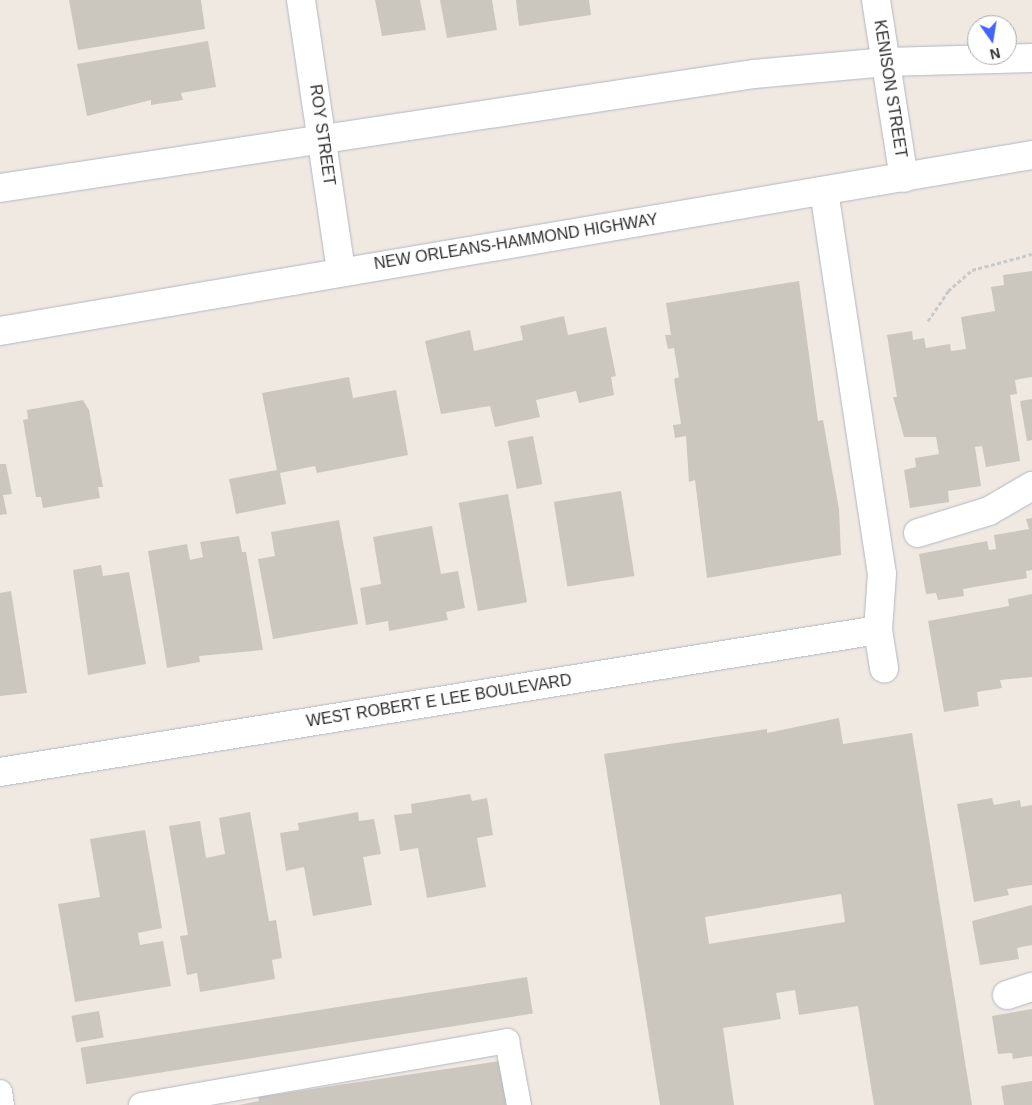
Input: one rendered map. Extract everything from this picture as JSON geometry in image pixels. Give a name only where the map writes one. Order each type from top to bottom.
[{"type":"main road","name":"ROY STREET","points":[[301,0],[324,140],[341,271]]},
{"type":"main road","name":"KENISON STREET","points":[[876,0],[904,178]]},
{"type":"main road","points":[[0,188],[324,140],[598,95],[886,62],[1032,58]]},
{"type":"main road","name":"NEW ORLEANS-HAMMOND HIGHWAY","points":[[0,332],[341,271],[1032,155]]},
{"type":"main road","points":[[824,191],[882,574],[878,630],[884,669]]},
{"type":"main road","points":[[918,534],[989,511],[1032,486]]},
{"type":"main road","name":"WEST ROBERT E LEE BOULEVARD","points":[[0,772],[878,630]]},
{"type":"lane","points":[[141,1105],[507,1042],[519,1105]]},
{"type":"lane","points":[[0,1092],[2,1105]]},
{"type":"path","points":[[928,321],[948,292],[972,270],[1032,254]]},
{"type":"building","points":[[69,0],[201,0],[205,29],[78,50]]},
{"type":"building","points":[[375,0],[420,0],[426,30],[382,36]]},
{"type":"building","points":[[440,0],[492,0],[497,30],[447,38]]},
{"type":"building","points":[[516,0],[589,0],[591,15],[519,26]]},
{"type":"building","points":[[208,41],[216,87],[181,93],[183,100],[151,105],[151,100],[87,116],[77,64]]},
{"type":"building","points":[[1032,271],[1032,377],[1015,380],[1017,394],[1010,395],[1020,461],[986,467],[982,446],[975,447],[981,486],[948,491],[949,502],[910,508],[904,470],[916,467],[915,458],[939,454],[936,437],[904,437],[893,397],[897,397],[887,335],[912,331],[913,340],[924,338],[926,348],[950,344],[951,351],[966,349],[961,317],[995,311],[991,287],[1004,285],[1003,275]]},
{"type":"building","points":[[799,281],[818,421],[823,420],[839,509],[841,555],[707,578],[695,480],[689,482],[686,436],[675,438],[673,425],[681,424],[674,379],[679,377],[674,348],[668,349],[665,335],[671,335],[666,303]]},
{"type":"building","points":[[564,316],[568,335],[606,327],[616,376],[611,377],[614,395],[579,403],[576,391],[536,400],[540,417],[495,427],[490,406],[441,414],[425,341],[470,330],[474,351],[523,340],[520,326]]},
{"type":"building","points":[[349,377],[353,398],[396,390],[408,455],[317,473],[315,466],[280,473],[286,504],[236,514],[229,479],[277,470],[262,393]]},
{"type":"building","points":[[1032,399],[1032,440],[1027,441],[1020,401]]},
{"type":"building","points":[[83,400],[89,410],[103,487],[98,487],[100,498],[43,508],[41,497],[36,497],[23,420],[28,419],[27,410]]},
{"type":"building","points":[[533,436],[542,484],[517,489],[507,441]]},
{"type":"building","points":[[0,464],[6,464],[12,494],[3,495],[7,514],[0,515]]},
{"type":"building","points":[[621,491],[634,576],[567,587],[554,502]]},
{"type":"building","points":[[508,494],[527,602],[478,611],[459,503]]},
{"type":"building","points":[[1032,518],[1032,570],[1026,571],[1027,578],[963,589],[964,596],[938,600],[936,593],[926,594],[919,554],[987,541],[989,550],[996,549],[994,535],[1029,529],[1026,519]]},
{"type":"building","points":[[339,520],[358,624],[273,639],[258,559],[275,556],[271,532]]},
{"type":"building","points":[[432,526],[441,574],[458,571],[465,608],[446,612],[448,620],[389,631],[388,621],[366,625],[360,588],[381,584],[373,537]]},
{"type":"building","points":[[239,536],[242,552],[246,552],[263,650],[199,656],[200,662],[167,668],[148,551],[187,544],[190,560],[203,557],[200,542]]},
{"type":"building","points":[[101,565],[103,576],[129,572],[146,664],[88,675],[73,570]]},
{"type":"building","points":[[11,591],[27,693],[0,696],[0,593]]},
{"type":"building","points":[[1032,594],[1032,677],[1000,680],[1002,688],[977,692],[979,706],[944,712],[928,621],[1009,606],[1008,599]]},
{"type":"building","points":[[839,718],[843,744],[912,733],[972,1105],[874,1105],[858,1006],[799,1015],[795,990],[776,993],[781,1019],[723,1028],[734,1105],[660,1105],[604,754],[767,729],[767,733]],"holes":[[[841,894],[845,922],[709,944],[705,917]]]},
{"type":"building","points":[[470,794],[472,801],[487,798],[493,835],[477,838],[486,887],[427,898],[418,848],[400,851],[394,815],[412,813],[411,804]]},
{"type":"building","points":[[992,798],[994,805],[1020,800],[1021,807],[1032,805],[1032,885],[1007,889],[1009,895],[974,902],[957,804]]},
{"type":"building","points":[[250,812],[269,921],[276,920],[282,958],[272,960],[275,979],[200,992],[197,973],[187,975],[180,936],[188,935],[169,826],[200,821],[206,858],[225,854],[219,818]]},
{"type":"building","points":[[358,812],[359,821],[374,819],[381,854],[363,857],[372,905],[313,916],[304,867],[286,871],[280,833],[299,830],[298,823]]},
{"type":"building","points":[[145,830],[162,928],[138,933],[140,945],[163,941],[171,986],[75,1002],[58,904],[100,897],[90,839]]},
{"type":"building","points":[[1032,905],[1032,945],[1017,948],[1019,959],[980,965],[972,921]]},
{"type":"building","points":[[527,977],[533,1014],[86,1084],[81,1048]]},
{"type":"building","points":[[1032,1009],[1032,1056],[1013,1059],[1012,1053],[998,1054],[992,1016]]},
{"type":"building","points":[[99,1011],[104,1038],[76,1042],[71,1016]]},
{"type":"building","points":[[500,1061],[512,1105],[239,1105],[259,1101],[258,1097]]},
{"type":"building","points":[[1032,1081],[1032,1105],[1004,1105],[1001,1086]]}]
